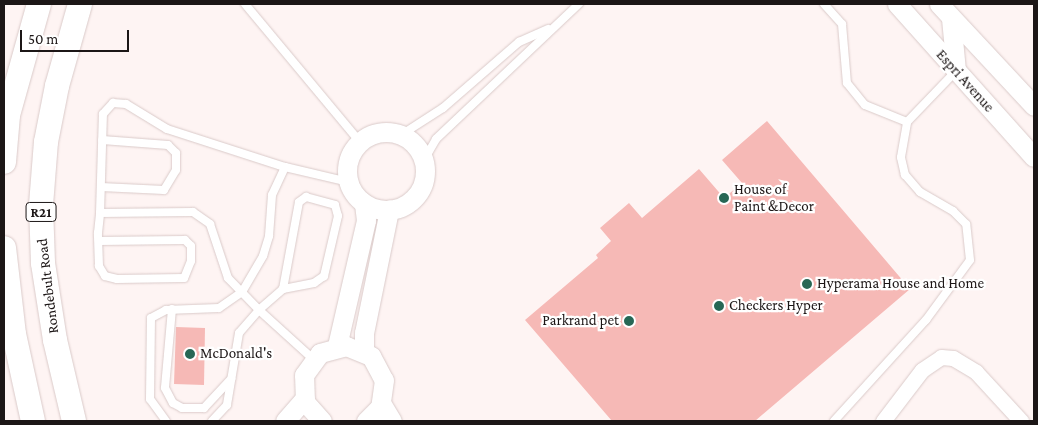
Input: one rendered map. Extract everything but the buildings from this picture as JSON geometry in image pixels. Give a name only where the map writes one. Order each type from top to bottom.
[{"type":"main road","points":[[4,162],[8,115],[39,4]]},
{"type":"main road","name":"Rondebult Road","points":[[74,421],[66,389],[44,263],[41,205],[46,142],[57,86],[80,4]]},
{"type":"main road","points":[[4,248],[14,334],[33,421]]},
{"type":"main road","points":[[66,389],[90,421]]},
{"type":"street","name":"Espri Avenue","points":[[897,4],[1034,157]]},
{"type":"street","points":[[945,11],[956,71]]},
{"type":"street","points":[[945,11],[1034,106]]},
{"type":"street","points":[[337,346],[366,220],[364,203],[349,182],[350,156],[360,142],[375,134],[401,135],[415,145],[424,160],[425,178],[418,194],[405,205],[389,210],[364,203]]},
{"type":"street","points":[[364,351],[364,333],[389,210]]},
{"type":"street","points":[[322,421],[310,410],[304,398],[304,375],[313,359],[337,346],[364,351],[382,371],[385,390],[381,403],[366,421]]},
{"type":"street","points":[[883,421],[922,370],[941,357],[953,358],[976,372],[1021,421]]},
{"type":"street","points":[[285,421],[304,398]]},
{"type":"street","points":[[381,403],[392,421]]},
{"type":"lane","points":[[245,4],[360,142]]},
{"type":"lane","points":[[401,135],[443,108],[519,42],[550,27],[579,4]]},
{"type":"lane","points":[[824,4],[842,24],[847,84],[865,105],[907,122]]},
{"type":"lane","points":[[424,160],[436,139],[529,54],[550,27]]},
{"type":"lane","points":[[834,421],[926,320],[970,260],[966,224],[953,211],[920,192],[905,175],[901,157],[907,122],[956,71]]},
{"type":"lane","points":[[99,241],[185,240],[191,246],[189,270],[184,278],[117,279],[105,276],[99,266],[99,241],[103,114],[113,104],[126,104],[167,129],[284,167],[349,182]]},
{"type":"lane","points":[[101,186],[164,190],[171,181],[176,162],[176,153],[168,145],[102,140]]},
{"type":"lane","points":[[166,421],[150,399],[148,332],[155,312],[172,309],[218,308],[242,292],[262,256],[269,236],[272,195],[284,167]]},
{"type":"lane","points":[[212,421],[226,405],[239,333],[259,310],[283,289],[314,283],[324,276],[338,216],[335,205],[306,197],[299,202],[283,289]]},
{"type":"lane","points":[[100,213],[193,212],[204,217],[228,278],[259,310],[313,359]]},
{"type":"lane","points":[[172,309],[165,388],[173,403],[182,408],[204,408],[232,377]]},
{"type":"place","name":"House of Paint &Decor","points":[[724,198]]},
{"type":"place","name":"Hyperama House and Home","points":[[807,284]]},
{"type":"place","name":"Checkers Hyper","points":[[719,306]]},
{"type":"place","name":"Parkrand pet","points":[[629,321]]},
{"type":"place","name":"McDonald's","points":[[190,354]]}]
